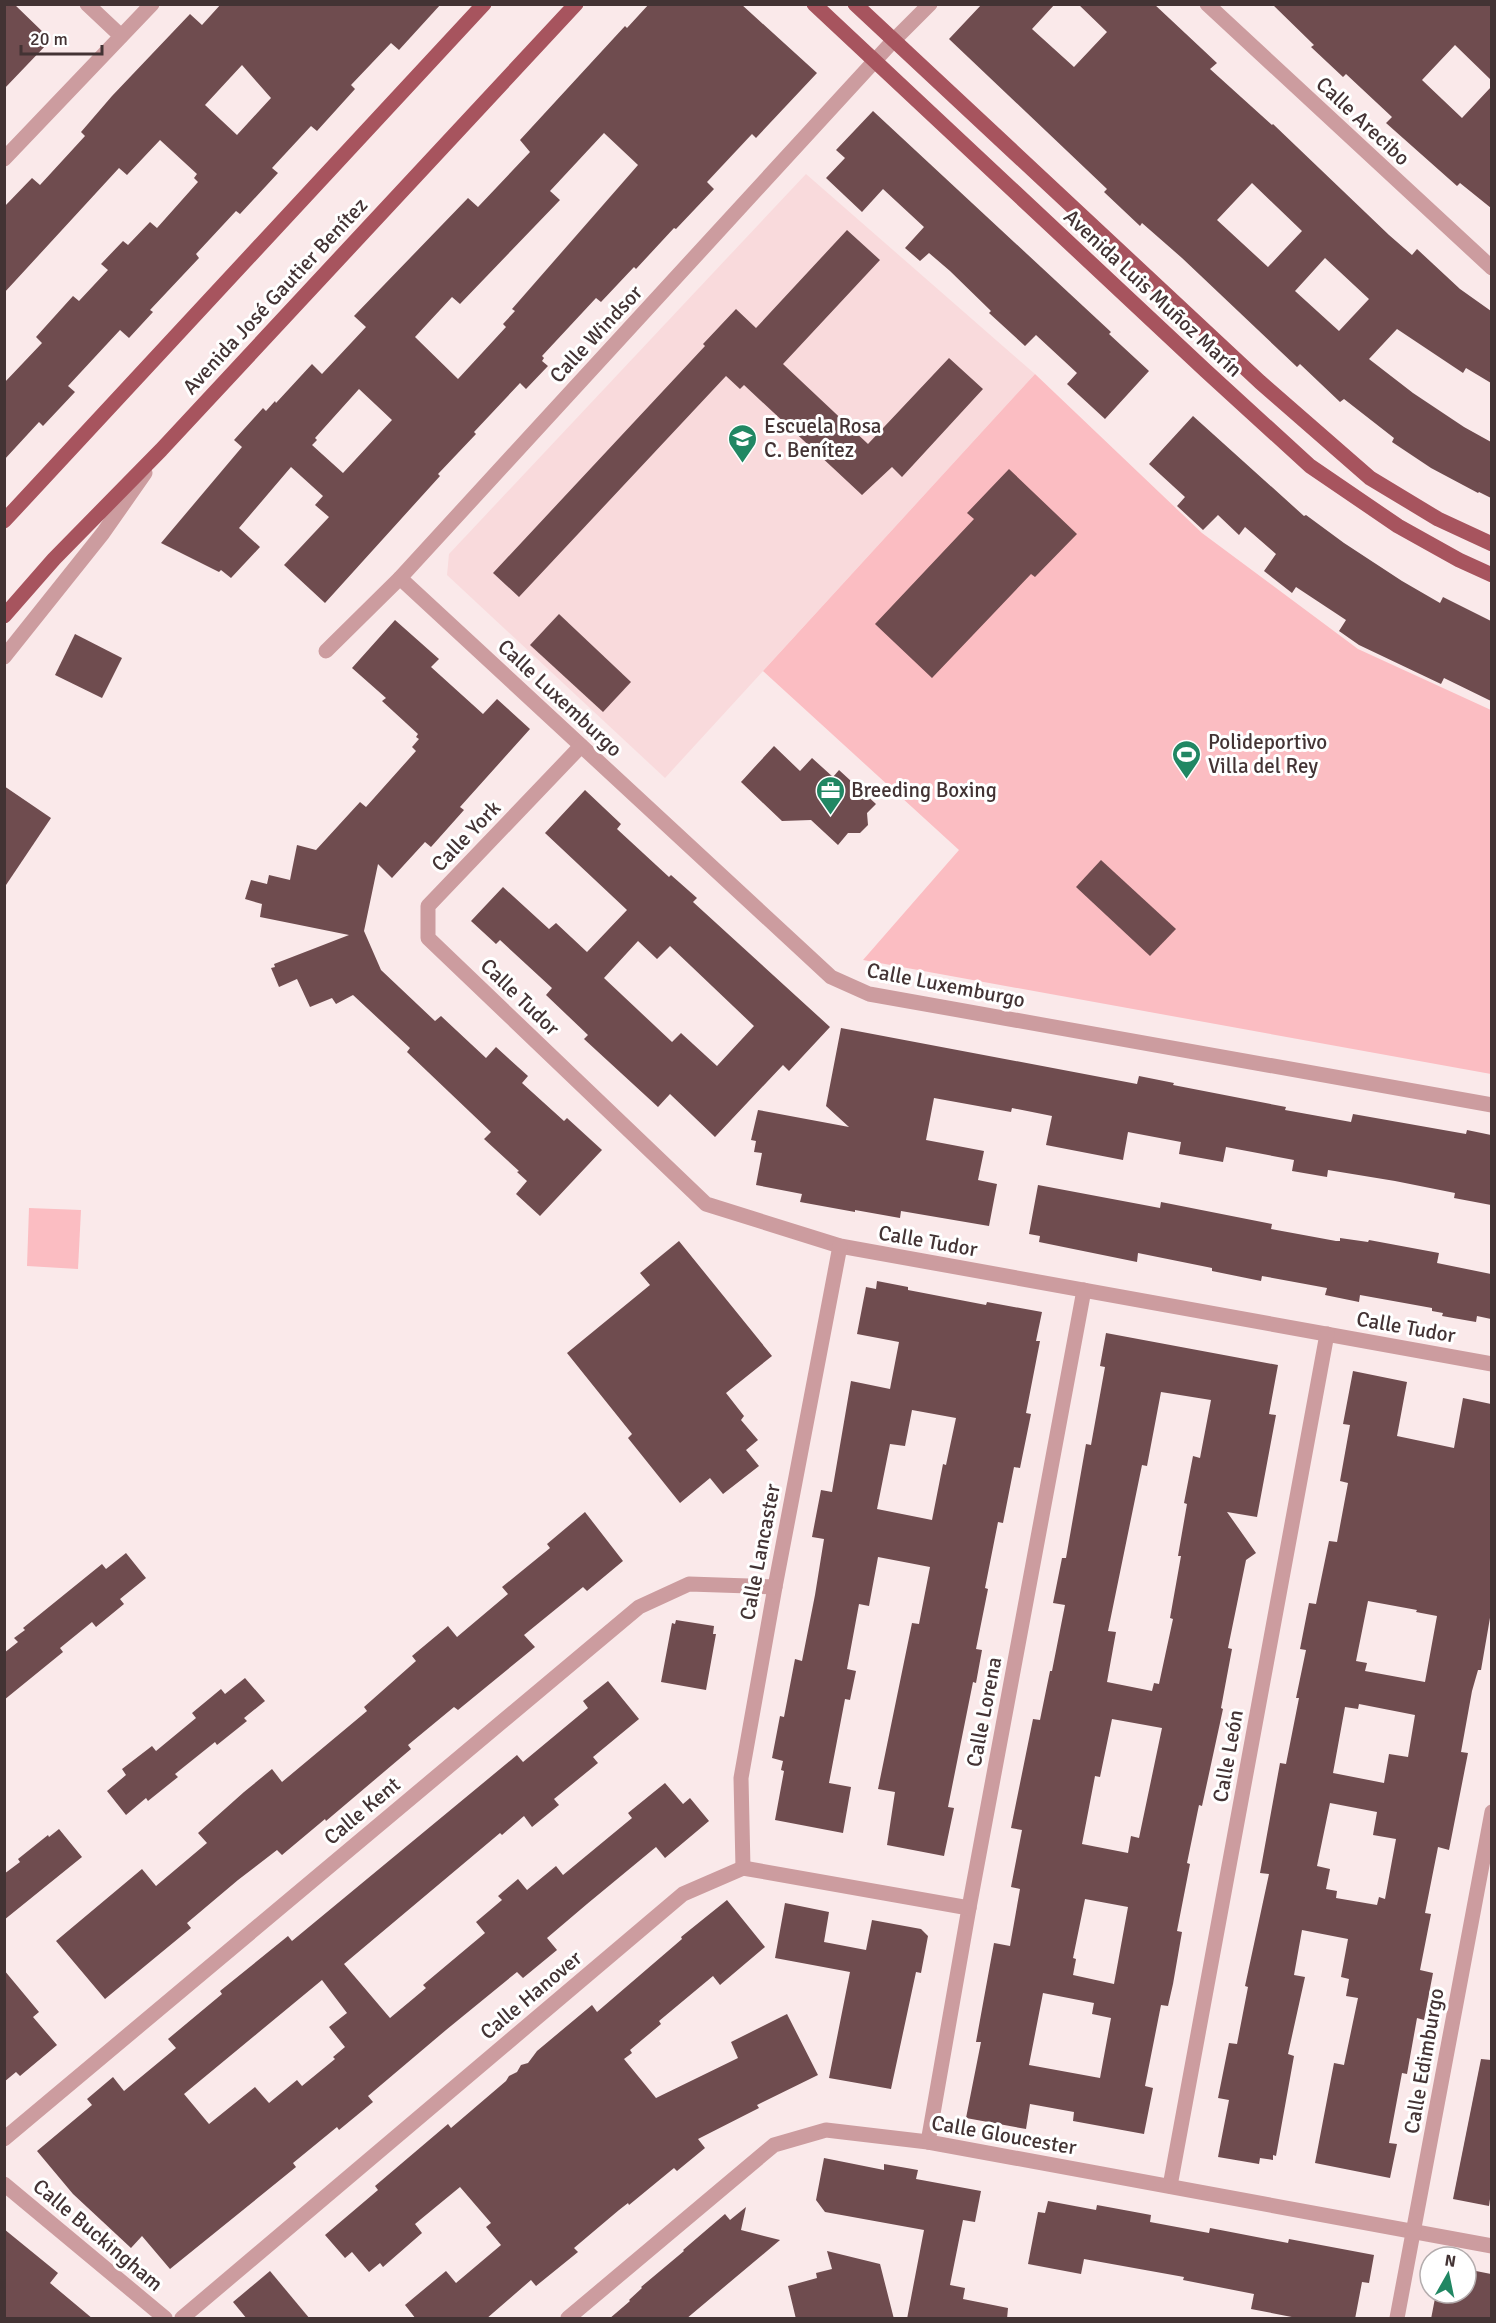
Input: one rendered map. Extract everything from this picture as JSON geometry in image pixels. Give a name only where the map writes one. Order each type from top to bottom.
[{"type":"main road","name":"Avenida José Gautier Benítez","points":[[4,521],[484,4]]},
{"type":"main road","name":"Avenida José Gautier Benítez","points":[[4,616],[54,559],[161,450],[576,4]]},
{"type":"main road","name":"Avenida Luis Muñoz Marín","points":[[814,4],[1310,466],[1398,525],[1459,560],[1491,574]]},
{"type":"main road","name":"Avenida Luis Muñoz Marín","points":[[855,4],[1260,382],[1370,478],[1438,519],[1491,544]]},
{"type":"street","points":[[87,4],[122,36]]},
{"type":"street","points":[[4,159],[152,4]]},
{"type":"street","name":"Calle Windsor","points":[[326,651],[400,578],[893,41],[930,4]]},
{"type":"street","name":"Calle Arecibo","points":[[1207,4],[1491,268]]},
{"type":"street","points":[[4,657],[103,533],[161,450]]},
{"type":"street","name":"Calle Luxemburgo","points":[[400,578],[831,977],[869,994],[1491,1105]]},
{"type":"street","name":"Calle York","points":[[453,962],[428,938],[428,906],[581,746]]},
{"type":"street","name":"Calle Tudor","points":[[453,962],[706,1204],[840,1246],[1491,1364]]},
{"type":"street","name":"Calle Lancaster","points":[[742,1868],[741,1778],[840,1246]]},
{"type":"street","name":"Calle Lorena","points":[[927,2142],[1084,1290]]},
{"type":"street","name":"Calle León","points":[[1170,2186],[1327,1334]]},
{"type":"street","name":"Calle Kent","points":[[4,2139],[639,1607],[689,1584],[775,1587]]},
{"type":"street","name":"Calle Edimburgo","points":[[1397,2319],[1491,1812]]},
{"type":"street","points":[[742,1868],[969,1908]]},
{"type":"street","name":"Calle Hanover","points":[[182,2319],[684,1894],[742,1868]]},
{"type":"street","name":"Calle Gloucester","points":[[568,2319],[774,2145],[826,2130],[927,2142],[1491,2246]]},
{"type":"street","name":"Calle Buckingham","points":[[4,2184],[165,2319]]},
{"type":"shaded area","name":"Escuela Rosa C. Benítez","points":[[806,174],[1035,374],[665,778],[447,575],[449,554]]},
{"type":"shaded area","name":"Polideportivo Villa del Rey","points":[[1035,374],[1202,533],[1358,649],[1491,710],[1491,1074],[863,960],[959,850],[763,671]]},
{"type":"shaded area","points":[[29,1208],[81,1210],[78,1269],[27,1266]]},
{"type":"building","points":[[4,4],[14,4],[46,35],[43,38],[48,43],[4,89]]},
{"type":"building","points":[[221,4],[441,4],[399,50],[391,43],[351,85],[355,89],[317,131],[311,126],[272,168],[278,173],[240,214],[236,211],[196,254],[199,258],[150,310],[153,312],[129,338],[120,330],[68,386],[75,392],[43,426],[39,422],[4,460],[4,383],[42,343],[36,337],[73,296],[79,301],[108,270],[101,264],[123,241],[128,245],[150,222],[157,228],[198,182],[194,178],[197,174],[160,140],[127,175],[119,168],[4,293],[4,207],[32,178],[40,185],[85,136],[81,132],[112,96],[190,14],[202,25]],"holes":[[[242,65],[271,98],[237,135],[205,105]]]},
{"type":"building","points":[[649,4],[741,4],[817,73],[756,138],[752,134],[707,182],[714,189],[676,229],[674,228],[601,302],[596,298],[542,356],[544,358],[542,361],[548,366],[526,389],[520,383],[474,432],[476,434],[438,474],[440,476],[325,603],[284,565],[329,517],[315,505],[323,496],[291,467],[239,528],[260,547],[231,578],[221,570],[219,572],[161,543],[242,447],[234,440],[263,408],[266,411],[275,401],[276,403],[312,364],[322,374],[366,327],[354,316],[468,198],[478,207],[530,152],[520,140],[625,26],[627,28]],"holes":[[[604,133],[638,165],[512,309],[515,311],[503,324],[506,327],[458,379],[415,337],[452,297],[460,304],[560,200],[550,191]],[[359,389],[392,420],[343,473],[312,445],[317,440],[315,438]]]},
{"type":"building","points":[[982,4],[1055,4],[1032,29],[1074,67],[1107,32],[1078,4],[1154,4],[1217,63],[1210,69],[1273,124],[1389,235],[1412,255],[1417,249],[1460,289],[1491,311],[1491,383],[1466,368],[1463,373],[1397,329],[1369,359],[1413,393],[1491,442],[1491,498],[1431,468],[1392,442],[1394,438],[1344,399],[1340,402],[1300,364],[1297,367],[1182,258],[1142,223],[1140,226],[1104,192],[1107,189],[949,39]],"holes":[[[1252,183],[1302,231],[1268,267],[1217,220]],[[1325,258],[1369,299],[1339,331],[1295,291]]]},
{"type":"building","points":[[1272,4],[1491,4],[1491,80],[1455,45],[1422,80],[1462,118],[1491,87],[1491,208],[1460,183],[1457,186],[1386,123],[1392,117],[1346,74],[1343,77],[1311,47],[1314,45]]},
{"type":"building","points":[[873,111],[1111,332],[1109,334],[1149,371],[1105,419],[1067,384],[1077,373],[1036,335],[1025,346],[929,253],[920,261],[905,248],[924,227],[883,189],[862,212],[826,178],[845,158],[836,150]]},
{"type":"building","points":[[847,230],[880,260],[783,364],[868,444],[949,358],[983,389],[902,477],[892,467],[862,495],[744,385],[740,389],[726,376],[519,597],[493,573],[705,346],[703,344],[736,309],[756,328]]},
{"type":"building","points":[[1193,416],[1304,516],[1306,515],[1402,581],[1440,603],[1443,597],[1491,621],[1491,701],[1444,678],[1441,684],[1359,645],[1339,631],[1346,620],[1296,587],[1292,593],[1264,571],[1276,554],[1245,527],[1239,535],[1218,515],[1203,530],[1177,506],[1185,497],[1149,464]]},
{"type":"building","points":[[1009,469],[1077,534],[1035,577],[1031,574],[932,678],[875,624],[974,519],[967,513]]},
{"type":"building","points":[[559,614],[631,682],[603,712],[530,645]]},
{"type":"building","points":[[395,620],[439,659],[431,667],[483,714],[497,699],[530,729],[460,807],[464,810],[431,847],[425,842],[392,878],[378,864],[364,931],[381,970],[435,1021],[441,1016],[486,1058],[496,1047],[528,1076],[522,1083],[564,1121],[567,1118],[602,1150],[540,1216],[516,1194],[527,1181],[484,1139],[491,1132],[407,1052],[410,1048],[353,995],[336,1004],[332,998],[310,1007],[297,979],[279,987],[271,968],[275,967],[274,964],[349,935],[260,917],[262,904],[245,899],[251,880],[267,884],[269,875],[290,880],[297,845],[316,850],[360,802],[366,807],[416,751],[412,747],[419,739],[416,737],[418,734],[382,701],[386,698],[352,668]]},
{"type":"building","points":[[75,634],[122,658],[102,698],[55,675]]},
{"type":"building","points":[[774,746],[800,771],[812,758],[833,777],[839,770],[876,804],[867,813],[868,825],[860,833],[848,833],[838,845],[811,820],[782,821],[741,782]]},
{"type":"building","points":[[4,786],[51,818],[4,888]]},
{"type":"building","points":[[585,790],[621,824],[617,829],[669,877],[671,875],[697,898],[693,902],[830,1027],[789,1071],[783,1065],[715,1137],[670,1094],[658,1107],[584,1039],[588,1035],[546,995],[552,988],[500,940],[496,944],[471,921],[503,887],[549,929],[556,923],[587,952],[627,910],[545,833]],"holes":[[[638,941],[657,959],[670,946],[754,1026],[717,1066],[681,1033],[672,1042],[604,978]]]},
{"type":"building","points":[[1101,860],[1176,929],[1150,956],[1076,887]]},
{"type":"building","points":[[841,1028],[1137,1084],[1139,1076],[1286,1107],[1285,1110],[1351,1122],[1353,1114],[1466,1134],[1467,1130],[1491,1135],[1491,1205],[1454,1198],[1455,1193],[1395,1181],[1328,1170],[1327,1177],[1292,1171],[1294,1160],[1226,1147],[1223,1162],[1179,1154],[1181,1142],[1128,1132],[1123,1160],[1046,1145],[1052,1116],[1012,1108],[1011,1112],[934,1098],[926,1140],[984,1151],[978,1180],[997,1184],[989,1226],[901,1211],[900,1218],[800,1202],[802,1194],[756,1185],[762,1153],[754,1152],[756,1141],[751,1140],[758,1110],[849,1127],[826,1106]]},
{"type":"building","points":[[1038,1185],[1160,1208],[1161,1202],[1272,1224],[1271,1229],[1336,1241],[1340,1241],[1340,1238],[1368,1242],[1369,1240],[1439,1253],[1437,1263],[1491,1274],[1491,1319],[1477,1316],[1476,1322],[1442,1316],[1443,1313],[1432,1311],[1432,1308],[1360,1295],[1359,1302],[1325,1295],[1327,1288],[1262,1276],[1261,1281],[1138,1253],[1137,1262],[1039,1242],[1040,1236],[1029,1234]]},
{"type":"building","points":[[679,1241],[772,1356],[726,1393],[744,1416],[741,1420],[758,1440],[746,1450],[759,1466],[723,1494],[710,1478],[680,1503],[628,1438],[632,1434],[567,1353],[650,1285],[640,1273]]},
{"type":"building","points":[[877,1281],[908,1287],[908,1290],[986,1305],[987,1302],[1042,1312],[1036,1341],[1040,1341],[1026,1413],[1031,1414],[1020,1468],[1014,1467],[1003,1523],[998,1522],[985,1588],[988,1589],[976,1649],[982,1650],[976,1683],[973,1682],[948,1807],[954,1808],[944,1856],[887,1845],[895,1792],[878,1789],[912,1623],[919,1624],[930,1567],[878,1557],[869,1606],[859,1604],[847,1669],[856,1671],[850,1700],[845,1699],[829,1783],[851,1787],[843,1833],[775,1820],[784,1771],[781,1770],[783,1761],[772,1758],[780,1716],[784,1717],[795,1659],[802,1661],[815,1595],[824,1539],[812,1537],[821,1490],[832,1492],[851,1381],[890,1389],[899,1342],[857,1334],[866,1287],[876,1289]],"holes":[[[912,1410],[956,1418],[946,1465],[943,1464],[932,1520],[877,1509],[890,1444],[905,1446]]]},
{"type":"building","points":[[1106,1333],[1278,1365],[1269,1414],[1276,1415],[1257,1517],[1227,1512],[1256,1553],[1246,1560],[1228,1648],[1232,1649],[1221,1708],[1223,1709],[1187,1863],[1190,1864],[1177,1931],[1182,1932],[1173,1984],[1168,2006],[1161,2005],[1145,2086],[1153,2088],[1144,2134],[1073,2121],[1074,2112],[1030,2104],[1026,2129],[966,2118],[981,2042],[976,2042],[994,1943],[1010,1946],[1020,1889],[1011,1887],[1022,1830],[1011,1828],[1033,1719],[1040,1720],[1065,1605],[1053,1603],[1062,1558],[1066,1558],[1086,1444],[1091,1445],[1105,1367],[1100,1366]],"holes":[[[1161,1392],[1211,1400],[1200,1458],[1193,1456],[1184,1503],[1187,1504],[1170,1618],[1173,1619],[1159,1684],[1154,1683],[1152,1691],[1107,1682],[1116,1632],[1108,1631],[1142,1465],[1147,1466]],[[1112,1719],[1162,1728],[1139,1838],[1131,1836],[1128,1853],[1082,1844],[1095,1776],[1100,1777]],[[1085,1899],[1128,1907],[1114,1984],[1073,1975],[1076,1959],[1073,1958]],[[1043,1993],[1094,2003],[1092,2014],[1111,2018],[1100,2078],[1029,2065]]]},
{"type":"building","points":[[1353,1371],[1407,1382],[1397,1436],[1454,1448],[1463,1398],[1491,1404],[1491,1612],[1481,1670],[1478,1670],[1472,1691],[1461,1752],[1468,1753],[1449,1850],[1438,1847],[1425,1913],[1431,1914],[1420,1970],[1433,1973],[1424,2020],[1417,2018],[1407,2074],[1402,2073],[1389,2143],[1397,2144],[1390,2178],[1315,2163],[1334,2063],[1344,2065],[1358,1998],[1346,1996],[1349,1979],[1341,1977],[1348,1939],[1302,1930],[1294,1975],[1305,1977],[1288,2054],[1294,2056],[1276,2156],[1273,2155],[1273,2160],[1260,2158],[1259,2164],[1218,2157],[1229,2100],[1218,2098],[1229,2043],[1237,2044],[1248,1987],[1245,1986],[1269,1874],[1260,1873],[1280,1763],[1286,1764],[1299,1698],[1296,1698],[1306,1650],[1300,1649],[1309,1603],[1316,1604],[1329,1541],[1337,1542],[1348,1483],[1340,1481],[1350,1425],[1343,1424]],"holes":[[[1368,1601],[1437,1616],[1425,1682],[1365,1671],[1367,1663],[1356,1661]],[[1359,1704],[1415,1715],[1408,1757],[1389,1754],[1384,1783],[1333,1773],[1345,1707],[1358,1709]],[[1330,1803],[1377,1812],[1373,1835],[1396,1839],[1385,1899],[1379,1897],[1377,1905],[1336,1898],[1337,1891],[1326,1889],[1330,1869],[1317,1866]]]},
{"type":"building","points":[[585,1512],[623,1561],[587,1591],[583,1587],[524,1635],[535,1647],[458,1710],[454,1707],[408,1745],[411,1749],[326,1821],[325,1819],[282,1855],[277,1850],[238,1880],[187,1923],[191,1928],[105,1999],[56,1941],[142,1869],[156,1886],[207,1843],[198,1833],[244,1792],[272,1769],[282,1782],[367,1711],[364,1707],[416,1661],[412,1656],[448,1626],[457,1637],[508,1594],[502,1587],[550,1548],[547,1544]]},
{"type":"building","points":[[126,1553],[146,1578],[120,1599],[124,1604],[96,1627],[92,1622],[60,1648],[63,1652],[4,1700],[4,1653],[18,1642],[14,1638],[25,1630],[23,1628],[102,1564],[106,1569]]},
{"type":"building","points":[[676,1620],[714,1626],[713,1634],[716,1634],[706,1690],[661,1682],[672,1623],[675,1624]]},
{"type":"building","points":[[245,1678],[265,1701],[244,1718],[247,1721],[217,1745],[215,1742],[175,1774],[178,1777],[148,1801],[146,1798],[126,1815],[107,1791],[126,1775],[122,1769],[152,1746],[156,1751],[196,1718],[192,1713],[221,1689],[225,1694]]},
{"type":"building","points":[[608,1681],[639,1719],[593,1757],[598,1763],[554,1799],[559,1805],[532,1827],[524,1816],[502,1835],[500,1833],[344,1964],[390,2018],[426,1988],[423,1985],[485,1933],[476,1922],[502,1900],[498,1896],[518,1879],[527,1890],[556,1866],[563,1875],[632,1818],[628,1813],[665,1783],[683,1804],[690,1798],[709,1821],[665,1858],[656,1847],[587,1904],[547,1938],[557,1950],[523,1978],[517,1972],[446,2030],[368,2096],[373,2102],[339,2130],[337,2127],[293,2163],[296,2167],[170,2269],[142,2236],[131,2248],[73,2194],[37,2151],[92,2105],[87,2099],[113,2077],[124,2091],[176,2048],[168,2039],[222,1994],[220,1991],[288,1936],[292,1941],[517,1755],[523,1762],[588,1708],[583,1701]],"holes":[[[322,1980],[347,2013],[329,2027],[345,2047],[333,2057],[335,2059],[302,2086],[297,2080],[269,2103],[255,2087],[209,2124],[184,2094]]]},
{"type":"building","points":[[59,1829],[82,1857],[4,1920],[4,1874],[20,1862],[18,1859]]},
{"type":"building","points":[[727,1900],[765,1947],[720,1985],[713,1976],[659,2021],[661,2024],[630,2050],[632,2053],[624,2059],[656,2098],[738,2058],[731,2042],[787,2014],[818,2075],[757,2105],[759,2108],[698,2139],[705,2148],[677,2171],[674,2168],[629,2205],[628,2203],[619,2210],[574,2248],[578,2252],[536,2286],[531,2280],[486,2319],[416,2319],[405,2305],[446,2271],[456,2283],[501,2245],[486,2227],[491,2223],[460,2187],[415,2224],[422,2233],[383,2267],[380,2263],[369,2272],[352,2252],[345,2258],[325,2235],[378,2190],[375,2186],[448,2124],[451,2128],[592,2005],[597,2012],[682,1939],[681,1937]]},
{"type":"building","points":[[785,1903],[829,1912],[824,1942],[866,1950],[872,1920],[921,1929],[928,1936],[921,1973],[916,1972],[891,2089],[829,2078],[850,1972],[775,1958]]},
{"type":"building","points":[[4,1970],[39,2012],[33,2017],[57,2045],[20,2076],[16,2072],[4,2082]]},
{"type":"building","points":[[1481,2059],[1491,2060],[1491,2192],[1489,2206],[1453,2199]]},
{"type":"building","points":[[824,2158],[884,2170],[884,2164],[918,2170],[916,2179],[981,2191],[975,2222],[963,2220],[950,2285],[965,2288],[963,2299],[1008,2308],[1007,2319],[907,2319],[924,2230],[825,2212],[816,2200]]},
{"type":"building","points":[[1048,2201],[1096,2210],[1097,2205],[1151,2215],[1150,2222],[1209,2233],[1210,2228],[1288,2243],[1289,2239],[1374,2255],[1369,2283],[1362,2282],[1355,2319],[1302,2319],[1251,2309],[1254,2294],[1183,2280],[1184,2277],[1084,2259],[1081,2274],[1028,2264],[1038,2212],[1045,2213]]},
{"type":"building","points":[[746,2207],[741,2230],[780,2240],[686,2319],[609,2319],[630,2301],[641,2287],[725,2214],[730,2220]]},
{"type":"building","points":[[4,2229],[58,2273],[50,2283],[93,2319],[4,2319]]},
{"type":"building","points":[[827,2251],[880,2264],[894,2319],[796,2319],[788,2286],[817,2278],[816,2273],[832,2269]]},
{"type":"building","points":[[270,2271],[310,2319],[247,2319],[233,2302]]},
{"type":"building","points":[[1478,2271],[1491,2274],[1491,2319],[1431,2319],[1434,2305],[1478,2305]]},
{"type":"place","name":"Escuela Rosa C. Benítez","points":[[743,464]]},
{"type":"place","name":"Polideportivo Villa del Rey","points":[[1187,780]]},
{"type":"place","name":"Breeding Boxing","points":[[830,816]]}]
